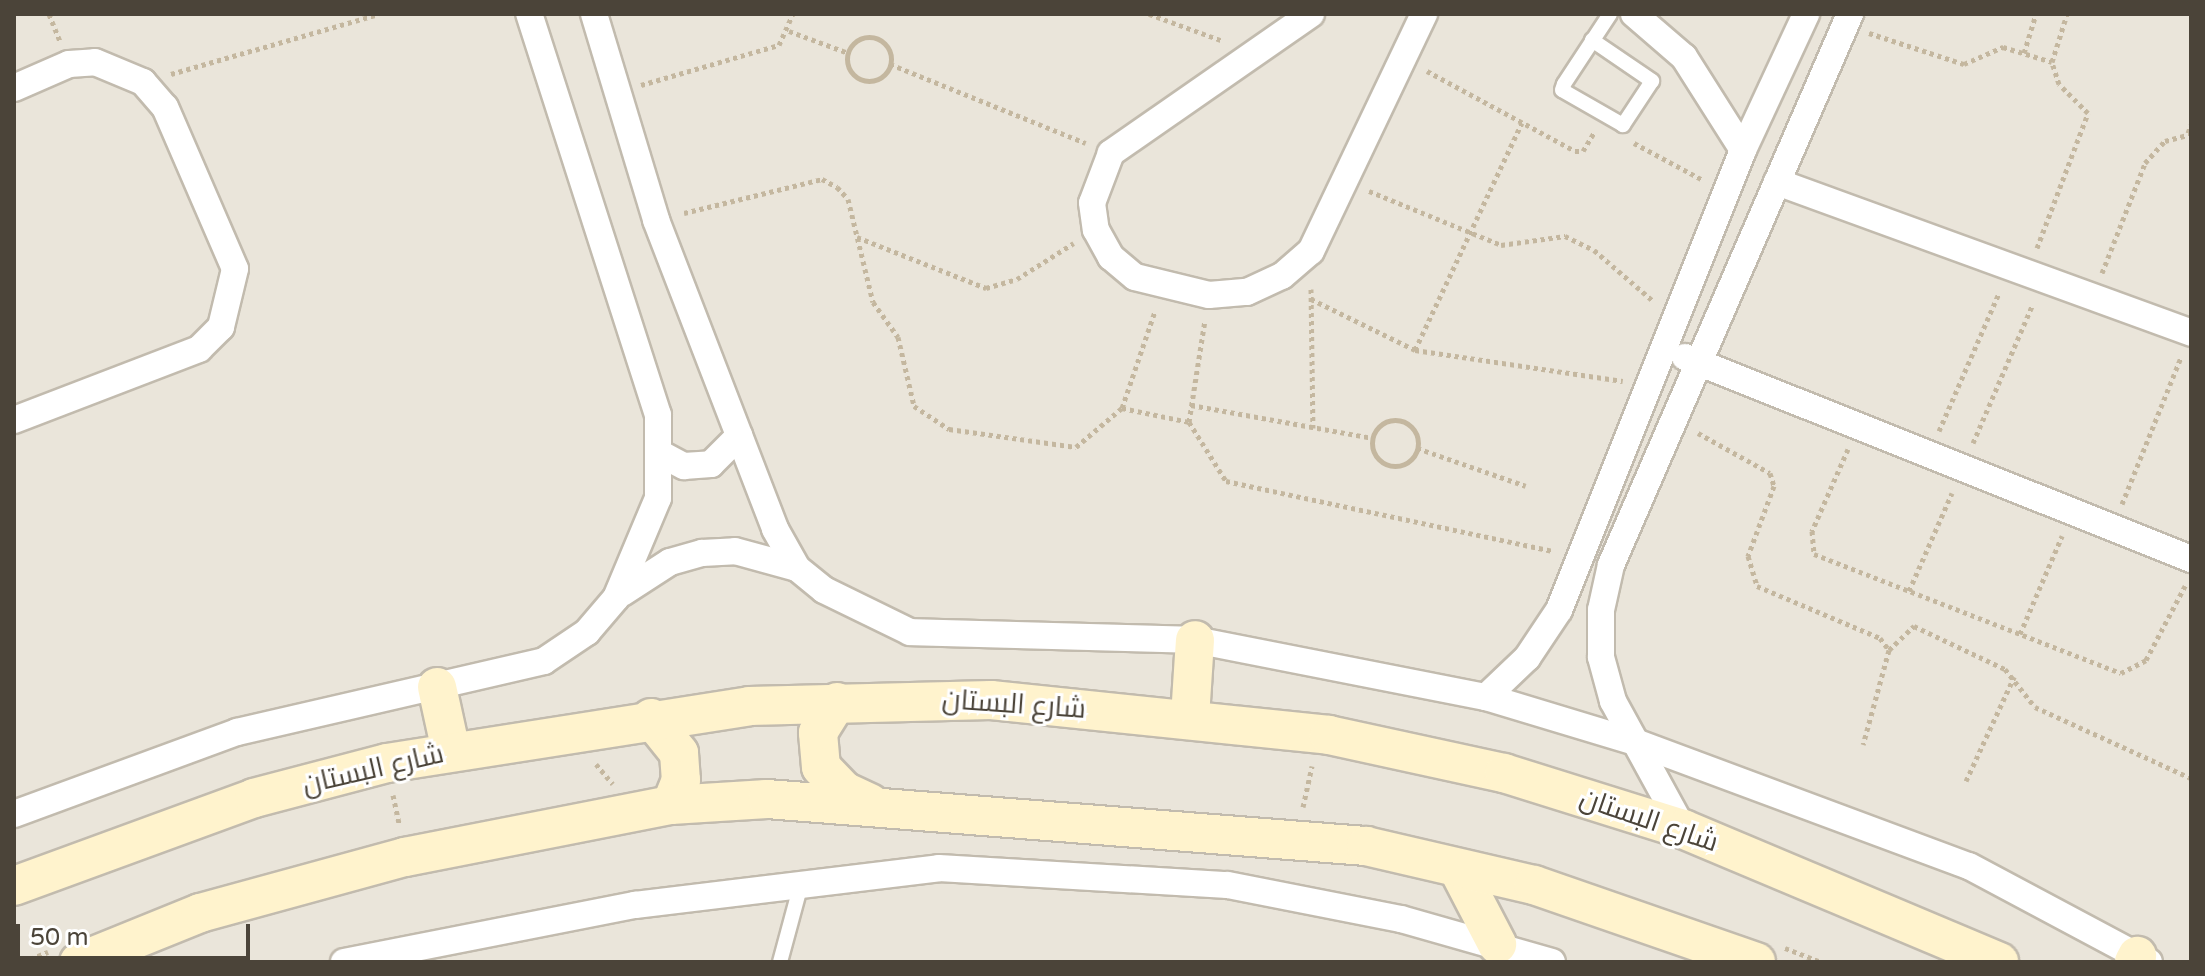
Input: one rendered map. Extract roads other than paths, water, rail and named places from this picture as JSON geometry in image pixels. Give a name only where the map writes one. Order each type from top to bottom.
[{"type":"street","points":[[529,14],[658,415],[661,454],[658,498],[616,598]]},
{"type":"street","points":[[594,14],[656,220],[739,436],[797,568]]},
{"type":"street","points":[[1311,14],[1111,153],[1092,203],[1096,230],[1111,257],[1135,277],[1209,295],[1247,292],[1282,276],[1311,251],[1424,14]]},
{"type":"street","points":[[1634,14],[1684,57],[1743,150]]},
{"type":"street","points":[[1486,697],[1527,658],[1559,610],[1743,150],[1806,14]]},
{"type":"street","points":[[1683,829],[1635,742],[1601,657],[1601,610],[1611,565],[1848,19]]},
{"type":"street","points":[[14,88],[82,63],[121,69],[143,82],[165,107],[235,269],[233,299],[221,327],[199,349],[14,420]]},
{"type":"street","points":[[1777,182],[2191,333]]},
{"type":"street","points":[[1663,349],[2191,559]]},
{"type":"street","points":[[661,454],[684,466],[711,464],[739,436]]},
{"type":"street","points":[[14,814],[237,732],[544,661],[587,632],[616,598],[670,562],[702,553],[735,551],[797,568],[846,603],[910,632],[1195,640],[1486,697],[1635,742],[1969,866],[2140,960]]},
{"type":"street","points":[[1190,717],[1195,640]]},
{"type":"street","points":[[437,687],[451,751]]},
{"type":"street","name":"شارع البستان","points":[[14,886],[254,798],[387,763],[651,718],[837,702],[991,700],[1190,717],[1314,758],[1504,773],[1683,829],[1999,962]]},
{"type":"street","points":[[837,702],[818,733],[821,767],[844,791],[876,806]]},
{"type":"street","points":[[651,718],[679,753],[681,780],[671,805]]},
{"type":"street","points":[[79,962],[200,913],[405,857],[671,805],[767,799],[876,806],[1295,819],[1458,869],[1618,910],[1756,962]]},
{"type":"street","points":[[344,962],[635,905],[800,888],[939,868],[1228,885],[1497,944],[1552,962]]},
{"type":"street","points":[[1458,869],[1497,944]]},
{"type":"lane","points":[[1592,40],[1652,81],[1623,125],[1562,90],[1592,40],[1610,14]]},
{"type":"lane","points":[[780,962],[800,888]]}]
